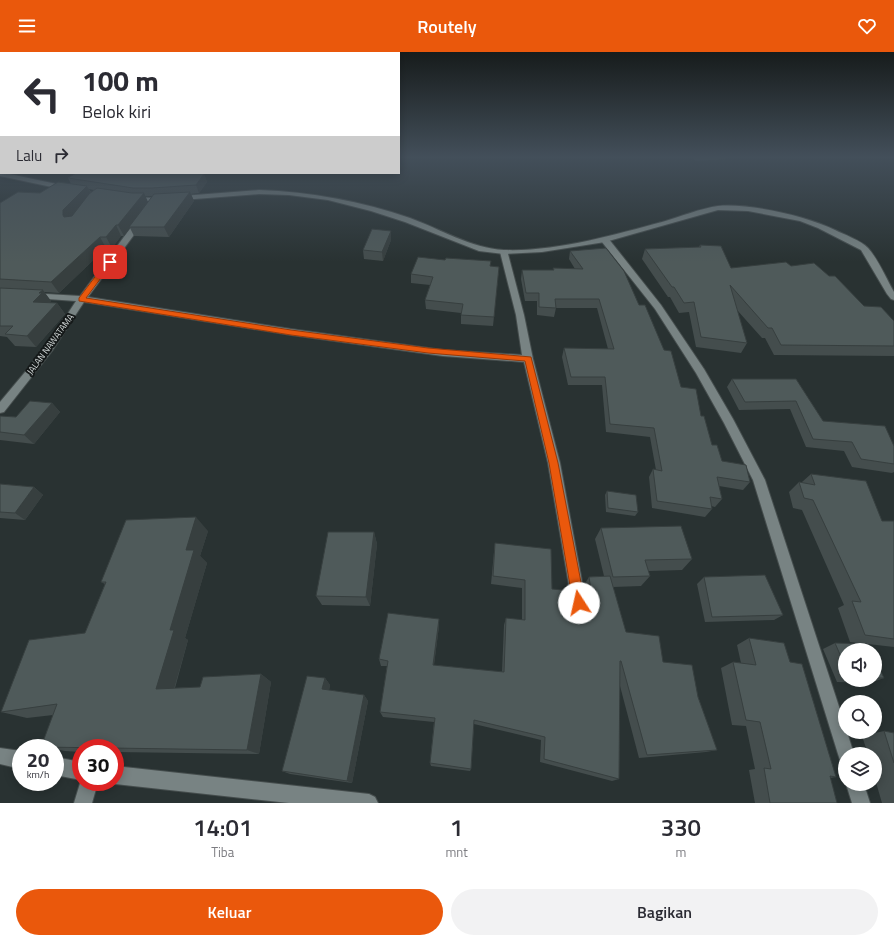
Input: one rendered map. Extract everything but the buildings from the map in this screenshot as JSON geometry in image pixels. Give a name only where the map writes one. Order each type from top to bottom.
[{"type":"street","points":[[124,198],[151,206],[259,192],[289,193],[328,198],[373,208],[482,249],[504,252],[542,250],[605,240],[718,208],[748,209],[802,219],[821,226],[864,248],[894,297]]},
{"type":"street","name":"JALAN NAWATAMA","points":[[0,409],[49,349],[82,299],[151,206]]},
{"type":"street","points":[[605,240],[658,307],[700,371],[729,422],[758,480],[844,747]]},
{"type":"street","points":[[504,252],[520,315],[528,359],[554,463],[579,603]]},
{"type":"street","points":[[22,295],[82,299],[360,342],[443,353],[528,359]]},
{"type":"street","points":[[0,756],[12,758]]},
{"type":"street","points":[[124,776],[369,803]]},
{"type":"street","points":[[83,803],[86,791]]},
{"type":"street","points":[[857,791],[861,803]]},
{"type":"route","points":[[110,262],[82,299],[291,332],[428,351],[528,359],[554,463],[579,603]]}]
